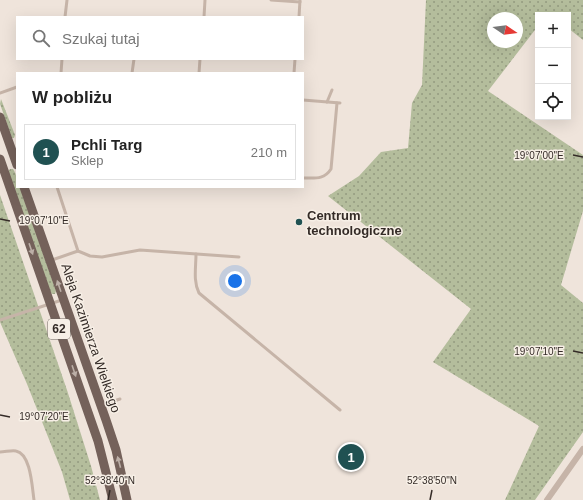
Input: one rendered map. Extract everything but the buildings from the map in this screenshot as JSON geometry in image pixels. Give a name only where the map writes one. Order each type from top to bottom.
[{"type":"main road","points":[[0,117],[16,161]]},
{"type":"main road","name":"Aleja Kazimierza Wielkiego","points":[[1,165],[98,441],[113,500]]},
{"type":"main road","name":"Aleja Kazimierza Wielkiego","points":[[24,188],[116,450],[127,500]]},
{"type":"street","points":[[547,500],[583,449]]},
{"type":"lane","points":[[65,16],[67,0]]},
{"type":"lane","points":[[204,16],[205,0]]},
{"type":"lane","points":[[271,0],[300,1],[298,16]]},
{"type":"lane","points":[[61,72],[62,60]]},
{"type":"lane","points":[[132,72],[134,60]]},
{"type":"lane","points":[[199,72],[200,60]]},
{"type":"lane","points":[[294,72],[295,60]]},
{"type":"lane","points":[[0,93],[16,87]]},
{"type":"lane","points":[[327,102],[332,90]]},
{"type":"lane","points":[[304,100],[338,103],[331,169],[325,176],[319,179],[304,178]]},
{"type":"lane","points":[[1,165],[16,164]]},
{"type":"lane","points":[[57,188],[78,251]]},
{"type":"lane","points":[[50,261],[78,251],[90,256],[102,258],[140,250],[239,257]]},
{"type":"lane","points":[[196,254],[195,278],[199,293],[340,410]]},
{"type":"lane","points":[[0,320],[64,300]]},
{"type":"lane","points":[[101,405],[120,399]]},
{"type":"lane","points":[[0,452],[15,450],[23,454],[28,463],[34,500]]},
{"type":"green space","points":[[426,0],[583,0],[583,40],[571,30],[571,12],[535,12],[535,30],[523,46],[523,12],[487,12],[487,48],[521,48],[488,91],[583,155],[583,211],[561,285],[583,303],[583,432],[535,500],[505,500],[539,426],[433,362],[471,309],[328,196],[359,176],[381,152],[408,148],[412,103],[422,85]]},
{"type":"green space","points":[[1,99],[15,135],[14,138],[12,138],[0,104]]},
{"type":"green space","points":[[10,169],[13,169],[15,173],[16,188],[20,188],[56,291],[55,294],[52,294],[49,290],[8,172]]},
{"type":"green space","points":[[0,195],[67,390],[100,500],[70,500],[62,472],[27,384],[0,322]]},
{"type":"place","name":"Centrum technologiczne","points":[[299,222]]},
{"type":"place","name":"Pchli Targ","points":[[351,457]]}]
